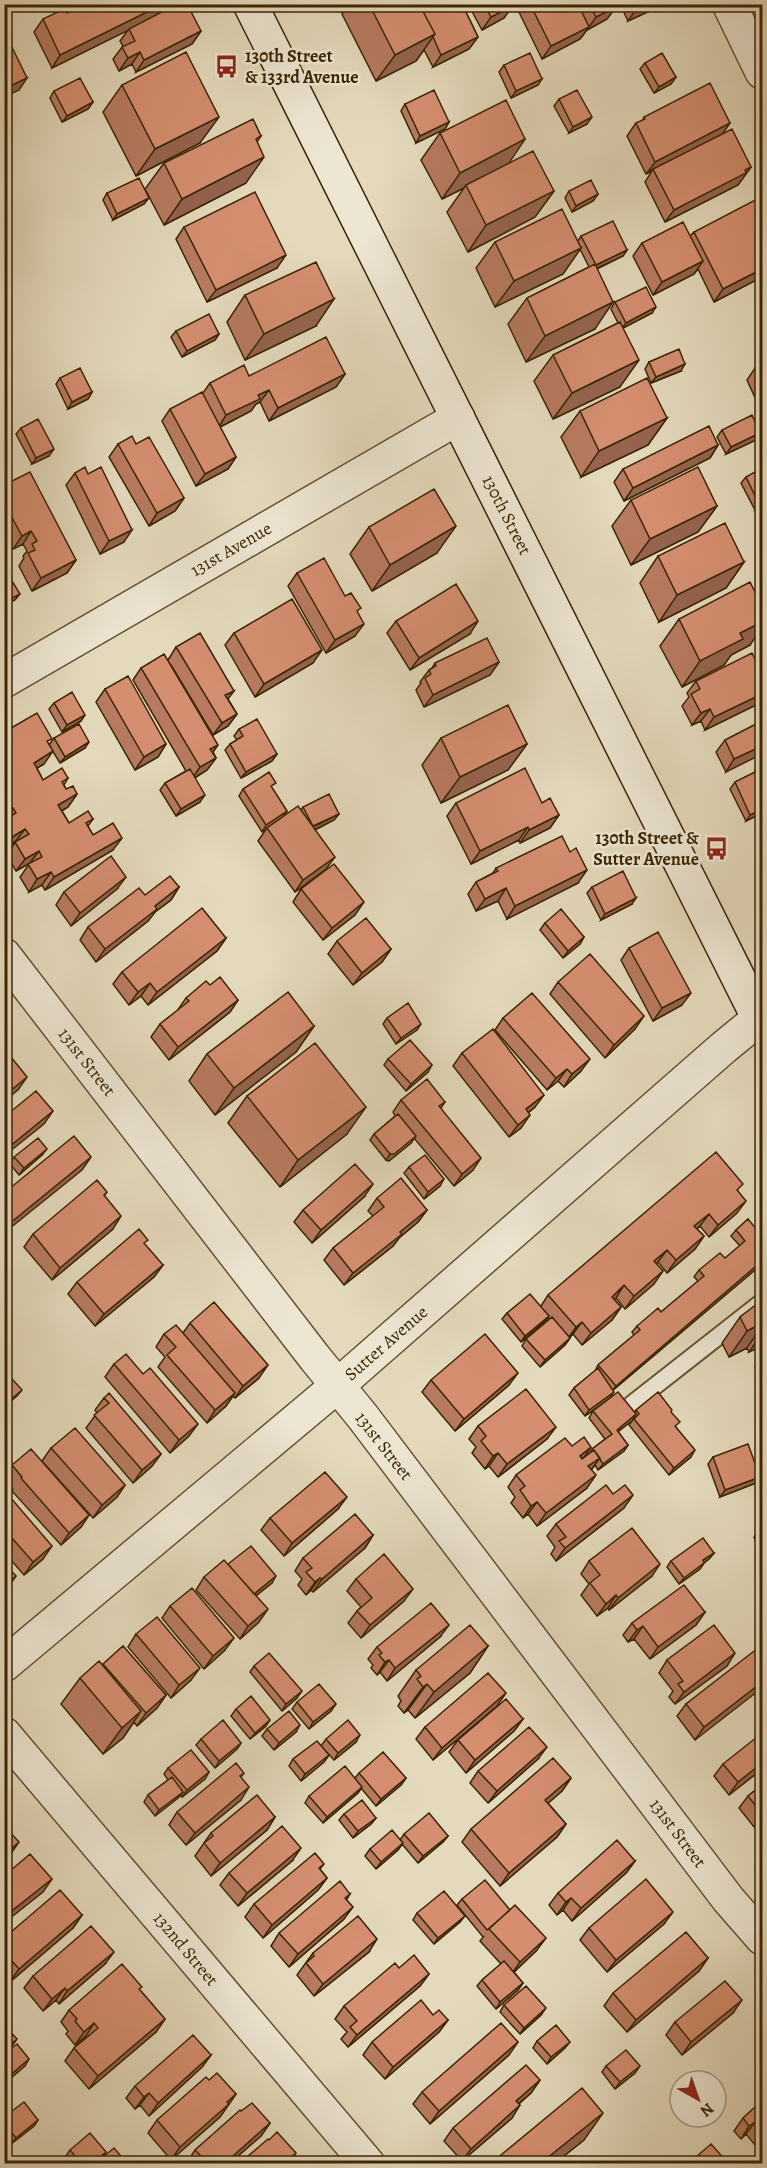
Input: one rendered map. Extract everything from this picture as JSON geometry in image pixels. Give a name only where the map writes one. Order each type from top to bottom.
[{"type":"street","name":"130th Street","points":[[250,4],[761,1020]]},
{"type":"street","points":[[729,4],[762,72]]},
{"type":"street","name":"131st Avenue","points":[[4,681],[458,418]]},
{"type":"street","name":"131st Street","points":[[4,955],[370,1426],[728,1899],[762,1938]]},
{"type":"street","name":"Sutter Avenue","points":[[4,1665],[337,1386],[761,1020]]},
{"type":"street","name":"132nd Street","points":[[4,1734],[368,2163]]},
{"type":"lane","points":[[632,1404],[762,1302]]},
{"type":"building","points":[[84,4],[163,4],[60,55],[43,19],[64,9],[67,13]]},
{"type":"building","points":[[177,4],[187,4],[201,31],[144,60],[140,52],[128,58],[122,47],[135,41],[129,29]]},
{"type":"building","points":[[369,4],[419,4],[435,34],[395,55]]},
{"type":"building","points":[[419,4],[462,4],[478,37],[441,55],[433,37],[435,34]]},
{"type":"building","points":[[484,4],[512,4],[513,6],[491,17]]},
{"type":"building","points":[[530,4],[578,4],[589,27],[551,46]]},
{"type":"building","points":[[589,4],[615,4],[616,7],[596,17]]},
{"type":"building","points":[[635,4],[646,4],[636,9]]},
{"type":"building","points":[[4,31],[27,78],[4,89]]},
{"type":"building","points":[[186,52],[219,117],[155,149],[122,85]]},
{"type":"building","points":[[530,53],[542,79],[516,91],[504,65]]},
{"type":"building","points":[[662,53],[676,77],[659,87],[645,63]]},
{"type":"building","points":[[80,78],[93,102],[67,116],[54,91]]},
{"type":"building","points":[[710,83],[730,123],[655,162],[636,123]]},
{"type":"building","points":[[434,90],[449,122],[420,136],[405,104]]},
{"type":"building","points":[[577,90],[592,117],[573,127],[559,99]]},
{"type":"building","points":[[506,100],[525,139],[460,173],[440,133]]},
{"type":"building","points":[[253,119],[261,136],[256,139],[264,157],[182,199],[164,163]]},
{"type":"building","points":[[732,129],[751,167],[745,170],[746,173],[674,210],[653,169]]},
{"type":"building","points":[[533,151],[554,191],[486,225],[466,185]]},
{"type":"building","points":[[139,178],[149,198],[117,214],[107,193]]},
{"type":"building","points":[[591,180],[598,194],[576,206],[569,191]]},
{"type":"building","points":[[255,192],[286,255],[216,290],[184,227]]},
{"type":"building","points":[[759,198],[762,205],[762,269],[723,289],[694,232]]},
{"type":"building","points":[[562,209],[581,248],[514,281],[495,242]]},
{"type":"building","points":[[613,221],[627,250],[596,265],[581,236]]},
{"type":"building","points":[[683,222],[703,261],[662,282],[642,243]]},
{"type":"building","points":[[316,262],[334,299],[264,334],[245,295]]},
{"type":"building","points":[[595,264],[613,302],[545,336],[527,298]]},
{"type":"building","points":[[646,287],[656,307],[626,323],[615,302]]},
{"type":"building","points":[[209,314],[219,334],[187,351],[176,331]]},
{"type":"building","points":[[620,322],[639,360],[572,393],[553,355]]},
{"type":"building","points":[[326,337],[345,374],[278,408],[269,390],[258,395],[260,399],[226,415],[210,383],[244,365],[249,376]]},
{"type":"building","points":[[679,349],[685,364],[656,377],[649,362]]},
{"type":"building","points":[[762,364],[762,382],[755,368]]},
{"type":"building","points":[[80,368],[92,392],[72,402],[60,378]]},
{"type":"building","points":[[647,378],[667,418],[599,451],[580,411]]},
{"type":"building","points":[[202,392],[236,457],[205,474],[170,409]]},
{"type":"building","points":[[752,415],[760,433],[731,447],[722,430]]},
{"type":"building","points":[[38,419],[54,449],[36,458],[21,428]]},
{"type":"building","points":[[709,426],[718,445],[633,488],[623,469]]},
{"type":"building","points":[[132,436],[136,444],[149,437],[184,498],[157,513],[118,444]]},
{"type":"building","points":[[85,467],[88,474],[101,467],[132,530],[109,541],[75,473]]},
{"type":"building","points":[[698,467],[717,506],[650,539],[631,500]]},
{"type":"building","points":[[762,468],[762,502],[759,504],[746,477]]},
{"type":"building","points":[[30,472],[76,560],[41,578],[28,553],[35,550],[32,544],[37,541],[31,531],[22,536],[4,503],[4,485]]},
{"type":"building","points":[[434,489],[456,526],[390,565],[369,527]]},
{"type":"building","points":[[725,523],[744,562],[677,595],[658,556]]},
{"type":"building","points":[[324,558],[345,596],[351,593],[361,608],[357,611],[364,624],[335,640],[297,573]]},
{"type":"building","points":[[4,568],[20,594],[4,602]]},
{"type":"building","points":[[750,582],[762,606],[762,622],[740,633],[743,639],[700,661],[679,619]]},
{"type":"building","points":[[456,584],[478,621],[419,658],[396,621]]},
{"type":"building","points":[[292,599],[322,650],[264,684],[234,633]]},
{"type":"building","points":[[200,633],[234,691],[225,695],[237,714],[222,723],[176,647]]},
{"type":"building","points":[[487,638],[499,662],[433,695],[425,678],[431,674],[429,670],[436,666],[435,663]]},
{"type":"building","points":[[752,653],[762,673],[762,694],[714,717],[710,709],[701,713],[691,694],[700,689],[696,681]]},
{"type":"building","points":[[164,654],[218,745],[210,749],[216,758],[200,767],[141,668]]},
{"type":"building","points":[[128,676],[166,744],[144,757],[105,689]]},
{"type":"building","points":[[72,692],[85,715],[67,725],[54,703]]},
{"type":"building","points":[[508,705],[527,744],[460,777],[441,738]]},
{"type":"building","points":[[37,713],[52,739],[47,741],[53,751],[34,763],[43,780],[62,768],[68,778],[62,782],[66,789],[73,786],[77,794],[58,805],[69,823],[88,811],[93,819],[86,823],[93,835],[113,823],[122,838],[54,877],[51,872],[37,879],[28,864],[42,857],[39,851],[25,859],[15,842],[29,834],[25,829],[12,837],[4,824],[4,820],[16,813],[13,808],[4,813],[4,732]]},
{"type":"building","points":[[257,719],[277,754],[246,772],[230,744],[243,736],[239,729]]},
{"type":"building","points":[[762,721],[762,746],[734,759],[725,740]]},
{"type":"building","points":[[79,724],[89,742],[65,757],[54,738]]},
{"type":"building","points":[[762,762],[762,809],[750,815],[735,782],[761,769],[760,763]]},
{"type":"building","points":[[525,768],[542,803],[550,798],[559,815],[529,830],[528,827],[480,851],[456,803]]},
{"type":"building","points":[[190,769],[205,795],[181,809],[165,783]]},
{"type":"building","points":[[269,772],[276,783],[271,786],[287,811],[266,825],[243,789]]},
{"type":"building","points":[[329,794],[339,814],[313,826],[303,807]]},
{"type":"building","points":[[298,806],[335,857],[303,880],[267,828]]},
{"type":"building","points":[[562,836],[570,852],[576,848],[587,870],[515,906],[506,888],[485,899],[476,882],[498,871],[496,868]]},
{"type":"building","points":[[111,856],[126,877],[80,913],[64,892]]},
{"type":"building","points":[[334,864],[364,902],[332,928],[301,889]]},
{"type":"building","points":[[623,871],[636,898],[605,914],[592,887]]},
{"type":"building","points":[[170,876],[179,887],[155,906],[157,909],[105,949],[88,927],[139,888],[145,895]]},
{"type":"building","points":[[202,908],[226,938],[157,992],[150,983],[138,992],[122,972]]},
{"type":"building","points":[[561,909],[584,937],[568,951],[545,923]]},
{"type":"building","points":[[366,918],[391,949],[362,973],[337,941]]},
{"type":"building","points":[[658,932],[691,993],[662,1008],[629,948]]},
{"type":"building","points":[[590,954],[644,1016],[614,1045],[558,982]]},
{"type":"building","points":[[220,977],[238,1000],[178,1047],[160,1024],[189,1001],[186,998],[206,981],[210,985]]},
{"type":"building","points":[[288,992],[314,1026],[234,1088],[207,1054]]},
{"type":"building","points":[[532,993],[590,1059],[572,1074],[567,1069],[556,1078],[503,1018]]},
{"type":"building","points":[[408,1003],[421,1024],[401,1038],[387,1018]]},
{"type":"building","points":[[493,1029],[544,1095],[526,1109],[530,1115],[518,1125],[462,1053]]},
{"type":"building","points":[[410,1040],[432,1065],[411,1084],[388,1059]]},
{"type":"building","points":[[315,1043],[366,1107],[298,1160],[247,1096]]},
{"type":"building","points":[[11,1057],[27,1077],[4,1096],[4,1068],[7,1065],[5,1062]]},
{"type":"building","points":[[427,1079],[445,1102],[439,1106],[481,1158],[462,1174],[401,1100]]},
{"type":"building","points":[[36,1091],[53,1111],[4,1151],[4,1117]]},
{"type":"building","points":[[398,1114],[416,1136],[394,1154],[390,1154],[374,1134]]},
{"type":"building","points":[[74,1136],[91,1157],[4,1228],[4,1193]]},
{"type":"building","points":[[38,1138],[47,1149],[24,1168],[14,1157]]},
{"type":"building","points":[[716,1152],[743,1184],[737,1190],[746,1201],[718,1225],[709,1214],[694,1226],[704,1236],[676,1260],[667,1250],[654,1261],[663,1271],[634,1296],[624,1285],[612,1297],[621,1307],[591,1333],[582,1322],[576,1327],[548,1295]]},
{"type":"building","points":[[425,1155],[444,1179],[428,1192],[409,1167]]},
{"type":"building","points":[[355,1164],[373,1184],[321,1230],[303,1210]]},
{"type":"building","points":[[401,1178],[427,1210],[400,1232],[402,1234],[353,1273],[333,1248],[384,1207],[377,1198]]},
{"type":"building","points":[[97,1180],[107,1192],[104,1195],[121,1216],[60,1268],[33,1234]]},
{"type":"building","points":[[748,1219],[757,1230],[762,1226],[762,1261],[616,1386],[598,1365],[640,1330],[637,1326],[658,1308],[661,1312],[704,1276],[699,1270],[720,1253],[725,1258],[745,1241],[736,1230]]},
{"type":"building","points":[[139,1229],[148,1240],[144,1243],[163,1265],[104,1314],[77,1282]]},
{"type":"building","points":[[530,1294],[549,1316],[525,1336],[507,1313]]},
{"type":"building","points":[[762,1300],[762,1323],[747,1331],[740,1317]]},
{"type":"building","points":[[214,1302],[268,1365],[243,1386],[190,1323]]},
{"type":"building","points":[[552,1317],[570,1338],[545,1360],[526,1339]]},
{"type":"building","points":[[176,1325],[235,1393],[215,1410],[167,1355],[176,1347],[164,1334]]},
{"type":"building","points":[[485,1334],[518,1373],[464,1419],[431,1380]]},
{"type":"building","points":[[126,1354],[143,1374],[150,1368],[198,1424],[179,1440],[114,1364]]},
{"type":"building","points":[[598,1368],[614,1392],[589,1410],[574,1388]]},
{"type":"building","points":[[4,1370],[22,1390],[4,1405]]},
{"type":"building","points":[[526,1389],[556,1427],[507,1464],[498,1453],[493,1456],[481,1441],[486,1436],[478,1426]]},
{"type":"building","points":[[618,1392],[636,1414],[617,1430],[628,1445],[603,1464],[592,1449],[612,1434],[593,1411]]},
{"type":"building","points":[[658,1392],[680,1422],[675,1426],[695,1450],[674,1468],[634,1419],[639,1414],[636,1410]]},
{"type":"building","points":[[109,1393],[161,1454],[142,1470],[94,1415],[109,1403],[104,1398]]},
{"type":"building","points":[[75,1428],[125,1485],[102,1505],[51,1448]]},
{"type":"building","points":[[584,1437],[591,1447],[580,1456],[582,1459],[594,1450],[600,1458],[588,1466],[596,1475],[546,1513],[537,1502],[531,1506],[520,1490],[525,1486],[516,1475],[565,1438],[572,1446]]},
{"type":"building","points":[[748,1444],[760,1477],[725,1490],[713,1457]]},
{"type":"building","points":[[31,1449],[89,1515],[69,1533],[12,1465]]},
{"type":"building","points":[[325,1472],[347,1497],[292,1543],[270,1518]]},
{"type":"building","points":[[606,1485],[613,1494],[625,1485],[633,1495],[565,1548],[559,1541],[566,1537],[556,1524]]},
{"type":"building","points":[[4,1490],[52,1546],[33,1562],[4,1529]]},
{"type":"building","points":[[355,1514],[373,1535],[322,1579],[315,1582],[306,1572],[312,1568],[303,1558]]},
{"type":"building","points":[[632,1528],[660,1564],[618,1598],[616,1595],[606,1604],[590,1583],[600,1575],[589,1561]]},
{"type":"building","points":[[703,1538],[714,1553],[684,1578],[671,1561]]},
{"type":"building","points":[[251,1546],[276,1576],[254,1594],[228,1564]]},
{"type":"building","points":[[384,1554],[413,1589],[370,1625],[357,1611],[372,1598],[356,1579]]},
{"type":"building","points":[[224,1560],[268,1609],[248,1626],[204,1577]]},
{"type":"building","points":[[4,1563],[16,1576],[4,1586]]},
{"type":"building","points":[[684,1585],[705,1612],[658,1647],[643,1626],[637,1630],[632,1623]]},
{"type":"building","points":[[192,1588],[234,1638],[213,1656],[170,1606]]},
{"type":"building","points":[[431,1603],[449,1625],[395,1668],[389,1660],[385,1662],[379,1655],[382,1653],[377,1647]]},
{"type":"building","points":[[157,1617],[200,1668],[179,1685],[136,1634]]},
{"type":"building","points":[[470,1625],[488,1646],[434,1692],[427,1684],[423,1687],[417,1679],[421,1676],[416,1670]]},
{"type":"building","points":[[714,1625],[735,1653],[684,1692],[678,1684],[683,1681],[667,1660]]},
{"type":"building","points":[[123,1646],[166,1695],[146,1713],[103,1664]]},
{"type":"building","points":[[758,1648],[762,1654],[762,1682],[704,1727],[686,1704]]},
{"type":"building","points":[[269,1653],[302,1691],[286,1704],[254,1666]]},
{"type":"building","points":[[99,1661],[141,1711],[122,1728],[80,1678]]},
{"type":"building","points":[[488,1673],[506,1693],[442,1748],[425,1727]]},
{"type":"building","points":[[319,1684],[336,1704],[313,1722],[297,1702]]},
{"type":"building","points":[[251,1696],[270,1720],[255,1733],[236,1709]]},
{"type":"building","points":[[506,1699],[523,1719],[475,1760],[458,1740]]},
{"type":"building","points":[[289,1711],[300,1725],[279,1743],[267,1729]]},
{"type":"building","points":[[223,1720],[241,1743],[219,1761],[201,1739]]},
{"type":"building","points":[[348,1720],[360,1735],[338,1753],[326,1739]]},
{"type":"building","points":[[529,1727],[547,1747],[497,1791],[478,1771]]},
{"type":"building","points":[[762,1733],[762,1763],[738,1782],[723,1764]]},
{"type":"building","points":[[317,1741],[329,1755],[305,1774],[293,1759]]},
{"type":"building","points":[[191,1750],[209,1772],[187,1790],[168,1768]]},
{"type":"building","points":[[383,1752],[406,1778],[381,1799],[359,1773]]},
{"type":"building","points":[[553,1758],[571,1778],[545,1800],[566,1824],[509,1873],[471,1829]]},
{"type":"building","points":[[236,1763],[244,1773],[240,1776],[249,1787],[195,1833],[177,1812]]},
{"type":"building","points":[[345,1766],[362,1787],[327,1817],[309,1796]]},
{"type":"building","points":[[172,1777],[183,1792],[159,1810],[148,1795]]},
{"type":"building","points":[[762,1785],[762,1814],[748,1796]]},
{"type":"building","points":[[257,1795],[275,1817],[220,1863],[204,1843],[213,1836],[211,1833]]},
{"type":"building","points":[[362,1800],[376,1818],[358,1831],[344,1814]]},
{"type":"building","points":[[429,1813],[448,1836],[423,1856],[404,1834]]},
{"type":"building","points":[[4,1826],[19,1842],[4,1855]]},
{"type":"building","points":[[282,1826],[301,1848],[247,1893],[229,1873]]},
{"type":"building","points":[[392,1830],[403,1843],[381,1862],[370,1849]]},
{"type":"building","points":[[617,1840],[635,1861],[581,1908],[571,1898],[566,1902],[558,1893]]},
{"type":"building","points":[[315,1853],[324,1864],[319,1868],[327,1878],[272,1925],[254,1904]]},
{"type":"building","points":[[30,1854],[52,1879],[4,1917],[4,1876]]},
{"type":"building","points":[[646,1879],[673,1912],[616,1960],[589,1928]]},
{"type":"building","points":[[485,1880],[510,1910],[487,1930],[462,1899]]},
{"type":"building","points":[[340,1881],[350,1894],[345,1898],[353,1907],[298,1954],[279,1933]]},
{"type":"building","points":[[60,1890],[82,1915],[19,1969],[4,1952],[4,1938]]},
{"type":"building","points":[[444,1891],[465,1916],[438,1938],[417,1913]]},
{"type":"building","points":[[515,1905],[546,1938],[520,1962],[489,1929]]},
{"type":"building","points":[[358,1916],[377,1939],[323,1984],[306,1963],[314,1956],[313,1953]]},
{"type":"building","points":[[91,1926],[114,1952],[67,1991],[65,1988],[52,1999],[33,1976]]},
{"type":"building","points":[[686,1932],[708,1958],[636,2020],[613,1993]]},
{"type":"building","points":[[414,1955],[429,1974],[357,2035],[350,2027],[357,2021],[344,2006],[395,1963],[399,1968]]},
{"type":"building","points":[[504,1961],[523,1983],[500,2002],[482,1980]]},
{"type":"building","points":[[122,1964],[142,1987],[139,1989],[165,2019],[98,2076],[74,2048],[98,2028],[94,2023],[84,2032],[69,2010]]},
{"type":"building","points":[[725,1981],[742,2000],[691,2042],[675,2022]]},
{"type":"building","points":[[526,1986],[546,2008],[524,2028],[504,2005]]},
{"type":"building","points":[[421,2000],[433,2015],[439,2010],[448,2020],[393,2067],[372,2042]]},
{"type":"building","points":[[501,2023],[518,2042],[439,2111],[422,2092]]},
{"type":"building","points":[[4,2025],[17,2039],[4,2050]]},
{"type":"building","points":[[556,2025],[570,2042],[551,2057],[537,2041]]},
{"type":"building","points":[[193,2035],[211,2055],[158,2103],[149,2093],[144,2097],[135,2086]]},
{"type":"building","points":[[17,2044],[29,2059],[8,2077],[4,2074],[4,2054]]},
{"type":"building","points":[[626,2050],[640,2066],[620,2082],[606,2066]]},
{"type":"building","points":[[526,2065],[540,2080],[516,2101],[520,2105],[471,2149],[453,2128]]},
{"type":"building","points":[[217,2073],[236,2094],[227,2102],[229,2104],[180,2147],[157,2120],[206,2077],[209,2080]]},
{"type":"building","points":[[582,2088],[603,2113],[541,2163],[508,2163],[501,2155]]},
{"type":"building","points":[[762,2101],[762,2131],[755,2122],[749,2126],[743,2118]]},
{"type":"building","points":[[24,2102],[38,2120],[16,2138],[4,2123],[4,2117]]},
{"type":"building","points":[[252,2103],[270,2123],[225,2163],[208,2163],[195,2150],[240,2110]]},
{"type":"building","points":[[277,2132],[296,2153],[284,2163],[240,2163],[269,2140]]},
{"type":"building","points":[[90,2133],[106,2152],[93,2163],[81,2163],[70,2150]]},
{"type":"building","points":[[711,2144],[728,2163],[689,2163]]},
{"type":"building","points":[[114,2148],[125,2161],[96,2163]]},
{"type":"place","name":"130th Street & 133rd Avenue","points":[[227,66]]},
{"type":"place","name":"130th Street & Sutter Avenue","points":[[717,848]]}]
